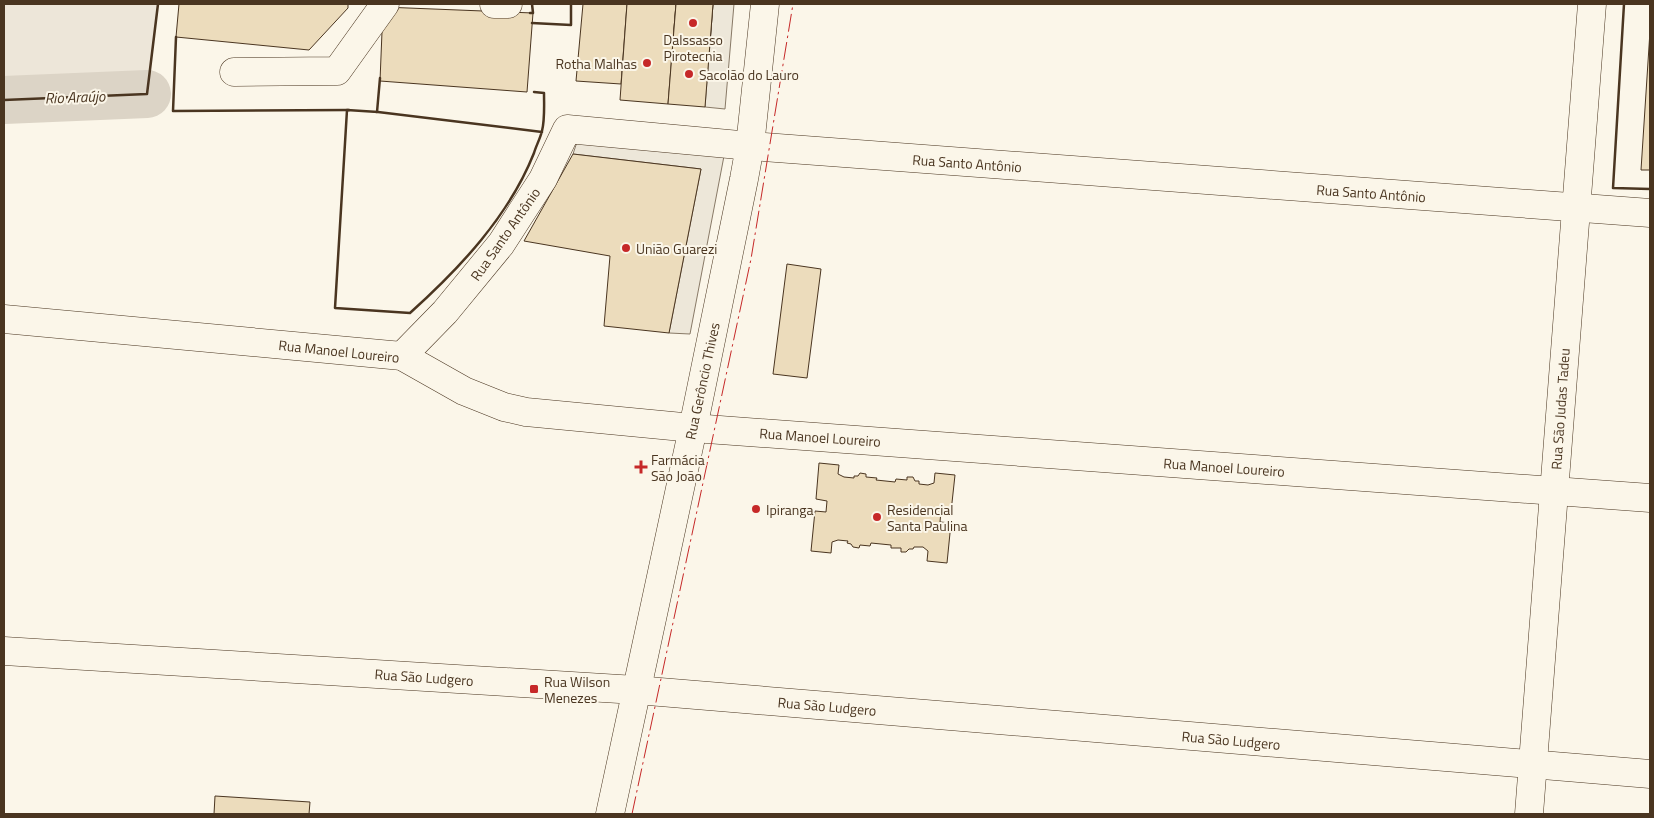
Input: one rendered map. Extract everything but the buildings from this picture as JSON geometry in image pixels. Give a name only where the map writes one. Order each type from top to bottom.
[{"type":"street","points":[[234,72],[338,71],[385,4]]},
{"type":"street","points":[[494,4],[508,4]]},
{"type":"street","name":"Rua Gerôncio Thives","points":[[610,814],[693,428],[750,146],[765,4]]},
{"type":"street","name":"Rua São Judas Tadeu","points":[[1529,814],[1592,4]]},
{"type":"street","name":"Rua Santo Antônio","points":[[402,356],[445,312],[501,244],[543,179],[565,130],[570,128],[750,146],[1650,213]]},
{"type":"street","name":"Rua Manoel Loureiro","points":[[4,319],[402,356],[464,391],[504,407],[526,412],[693,428],[1650,498]]},
{"type":"street","name":"Rua São Ludgero","points":[[4,651],[636,690],[1650,774]]},
{"type":"shaded area","points":[[4,4],[158,4],[147,94],[4,100]]},
{"type":"shaded area","points":[[713,4],[734,4],[725,109],[705,107]]},
{"type":"shaded area","points":[[578,139],[724,156],[690,334],[669,333],[701,169],[573,154]]},
{"type":"waterway","name":"Rio Araújo","points":[[4,100],[147,94]]},
{"type":"wall","points":[[4,100],[147,94],[158,4]]},
{"type":"wall","points":[[530,13],[533,13],[532,4]]},
{"type":"wall","points":[[1624,4],[1613,188],[1650,189]]},
{"type":"wall","points":[[532,23],[571,25],[571,5]]},
{"type":"wall","points":[[176,37],[173,111],[349,110]]},
{"type":"wall","points":[[377,112],[380,78]]},
{"type":"wall","points":[[534,92],[544,93],[544,122],[542,131],[541,134],[540,137],[534,153],[524,176],[511,198],[465,259],[410,313],[335,308],[347,110],[378,112],[542,132]]},
{"type":"power","points":[[632,814],[751,259],[793,4]]},
{"type":"place","name":"Dalssasso Pirotecnia","points":[[693,23]]},
{"type":"place","name":"Rotha Malhas","points":[[647,63]]},
{"type":"place","name":"Sacolão do Lauro","points":[[689,74]]},
{"type":"place","name":"União Guarezi","points":[[626,248]]},
{"type":"place","name":"Farmácia São João","points":[[641,467]]},
{"type":"place","name":"Ipiranga","points":[[756,509]]},
{"type":"place","name":"Residencial Santa Paulina","points":[[877,517]]},
{"type":"place","name":"Rua Wilson Menezes","points":[[534,689]]}]
